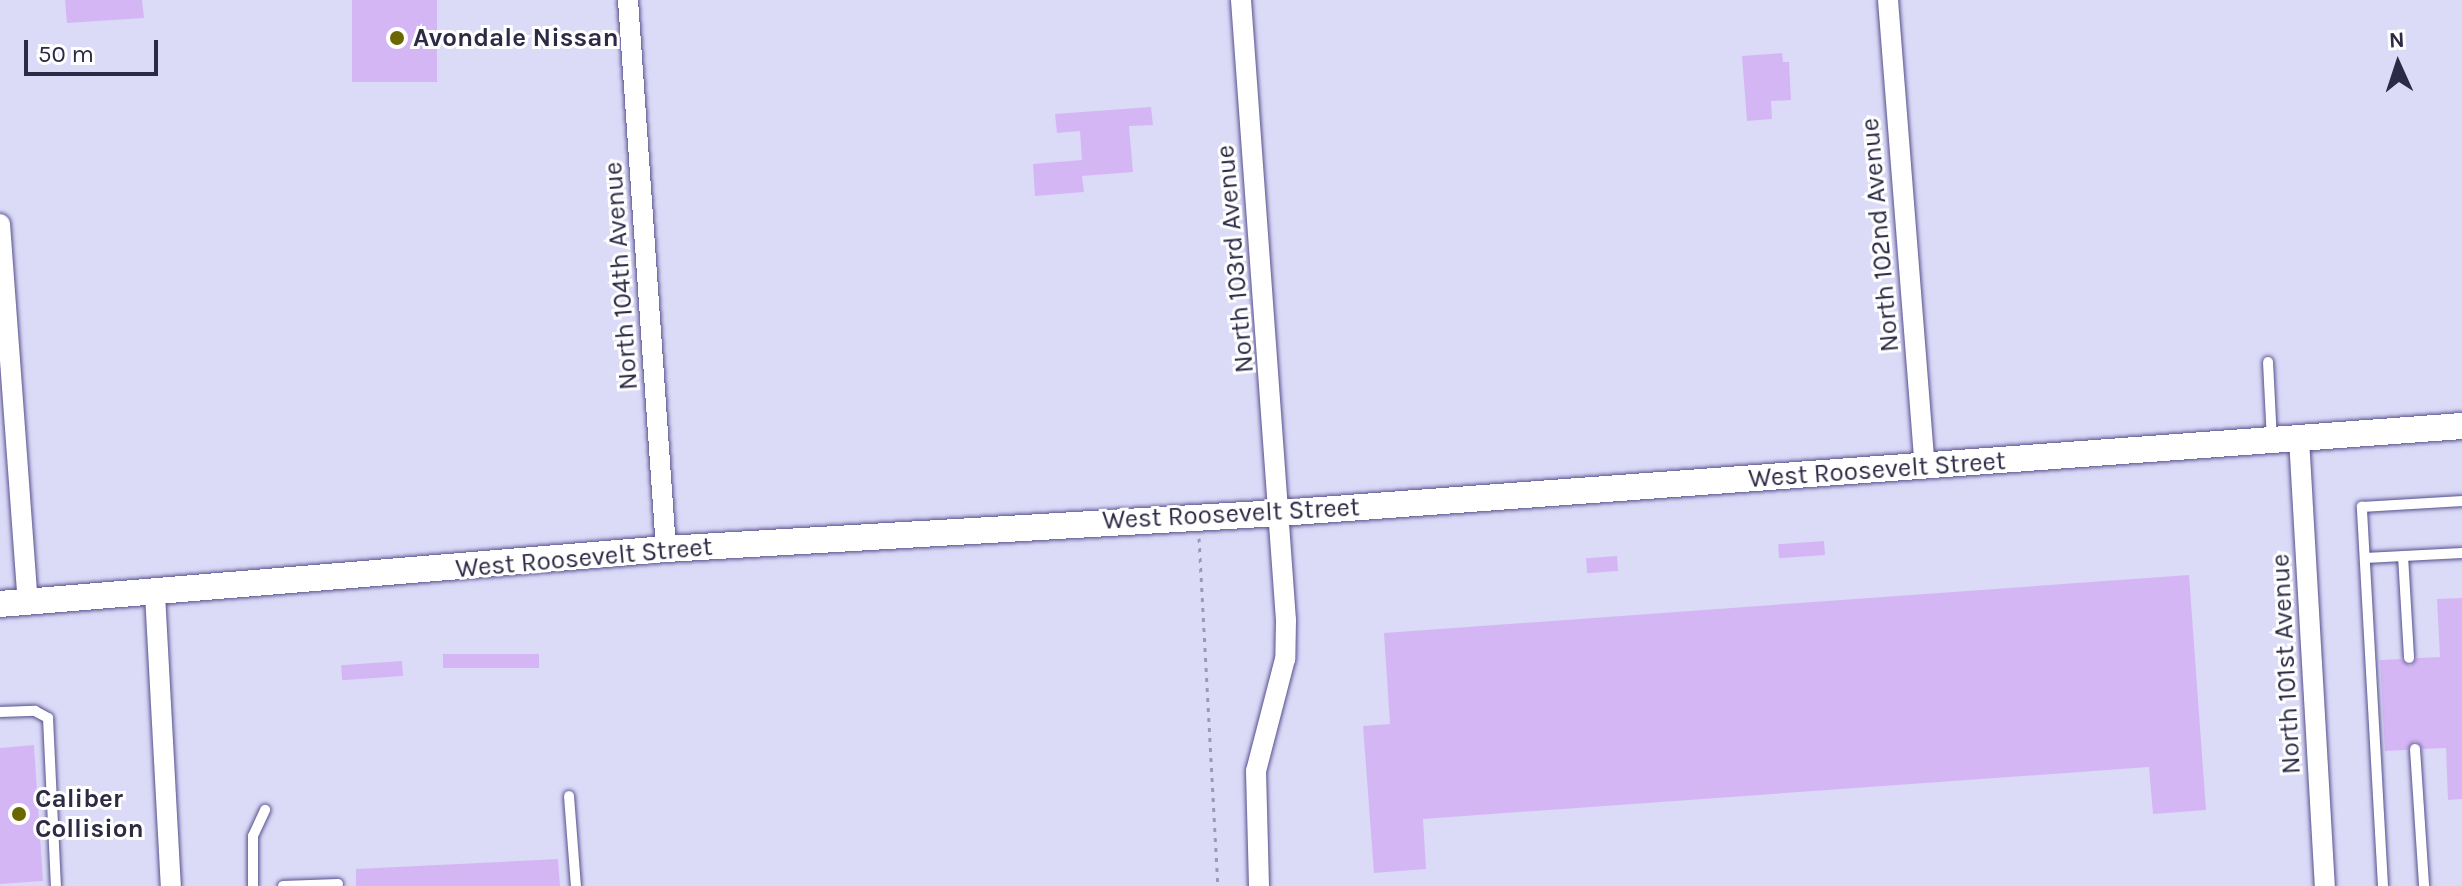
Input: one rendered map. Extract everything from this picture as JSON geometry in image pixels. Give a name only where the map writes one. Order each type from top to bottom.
[{"type":"street","name":"North 104th Avenue","points":[[628,0],[666,549]]},
{"type":"street","name":"North 103rd Avenue","points":[[1241,0],[1280,513],[1285,659],[1256,771],[1259,886]]},
{"type":"street","name":"North 102nd Avenue","points":[[1888,0],[1925,466]]},
{"type":"street","points":[[0,224],[28,601]]},
{"type":"street","name":"West Roosevelt Street","points":[[0,604],[155,594],[666,549],[1280,513],[2462,426]]},
{"type":"street","name":"North 101st Avenue","points":[[2299,438],[2325,886]]},
{"type":"street","points":[[155,594],[171,886]]},
{"type":"lane","points":[[2268,362],[2272,440]]},
{"type":"lane","points":[[2383,886],[2362,507],[2462,501]]},
{"type":"lane","points":[[2365,558],[2462,553]]},
{"type":"lane","points":[[2403,556],[2409,658]]},
{"type":"lane","points":[[0,712],[35,711],[48,718],[56,886]]},
{"type":"lane","points":[[2415,749],[2424,886]]},
{"type":"lane","points":[[569,796],[576,886]]},
{"type":"lane","points":[[253,886],[253,836],[265,810]]},
{"type":"lane","points":[[283,886],[338,884]]},
{"type":"path","points":[[1198,517],[1218,886]]},
{"type":"building","points":[[65,0],[142,0],[144,18],[67,23]]},
{"type":"building","name":"Avondale Nissan","points":[[352,0],[437,0],[437,82],[352,82]]},
{"type":"building","points":[[1782,53],[1783,62],[1789,62],[1791,100],[1771,101],[1772,119],[1747,121],[1742,56]]},
{"type":"building","points":[[1151,107],[1153,125],[1129,126],[1133,172],[1082,176],[1084,192],[1035,196],[1033,164],[1082,160],[1080,131],[1057,133],[1055,114]]},
{"type":"building","points":[[1824,541],[1825,555],[1779,558],[1778,544]]},
{"type":"building","points":[[1617,556],[1618,571],[1587,573],[1586,558]]},
{"type":"building","points":[[2189,575],[2206,810],[2153,814],[2149,767],[1423,819],[1426,869],[1374,873],[1363,726],[1390,724],[1384,633]]},
{"type":"building","points":[[2462,598],[2462,799],[2448,800],[2446,748],[2423,749],[2415,741],[2407,750],[2385,751],[2380,660],[2401,659],[2410,666],[2417,658],[2440,657],[2437,599]]},
{"type":"building","points":[[443,654],[539,654],[539,668],[443,668]]},
{"type":"building","points":[[402,661],[403,676],[342,680],[341,665]]},
{"type":"building","name":"Caliber Collision","points":[[34,745],[43,881],[0,884],[0,748]]},
{"type":"building","points":[[558,859],[560,886],[356,886],[356,869]]},
{"type":"place","name":"Avondale Nissan","points":[[397,38]]},
{"type":"place","name":"Caliber Collision","points":[[19,814]]}]
